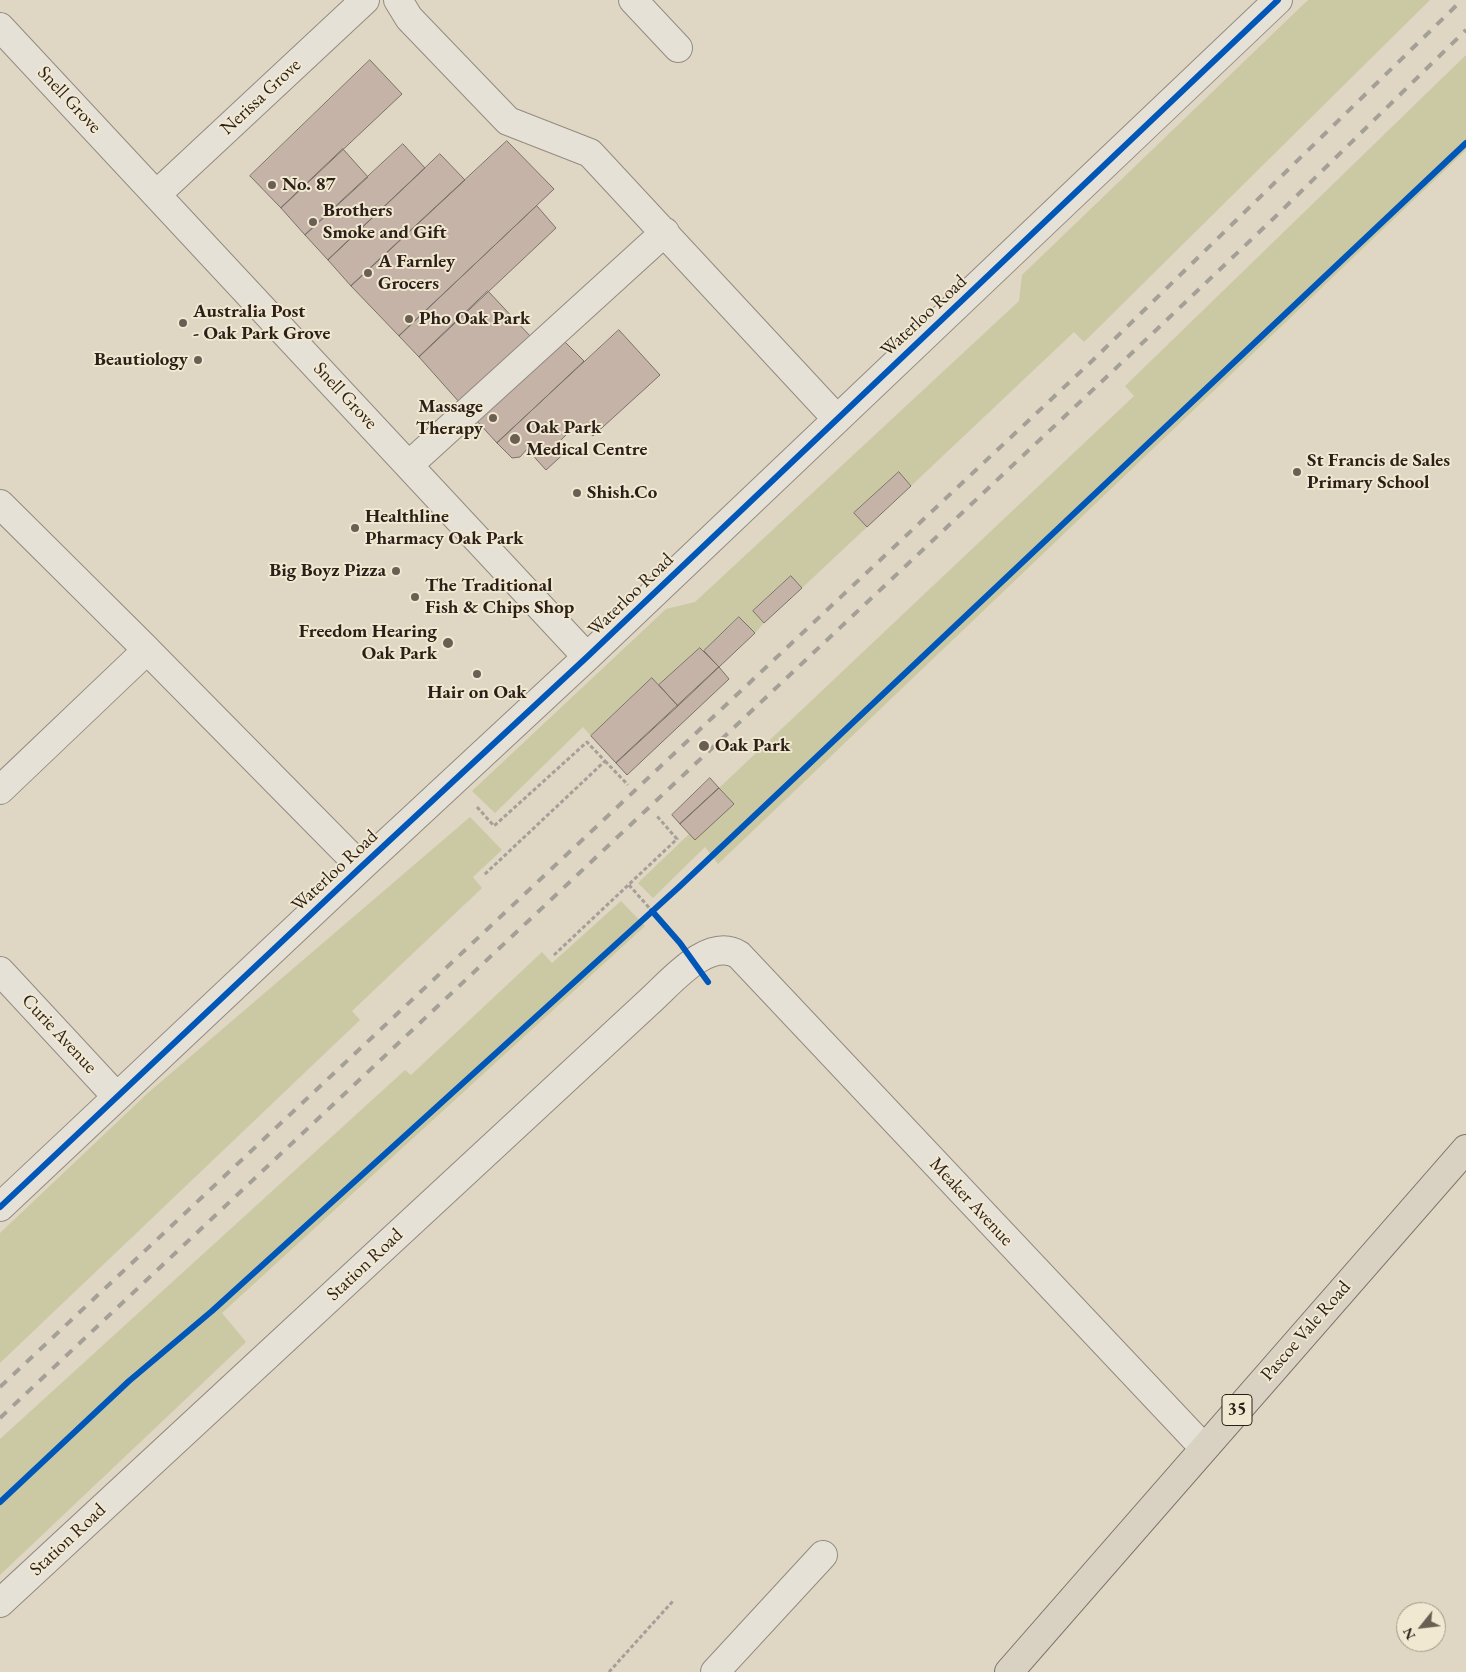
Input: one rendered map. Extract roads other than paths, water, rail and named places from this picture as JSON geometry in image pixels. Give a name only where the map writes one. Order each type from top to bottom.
[{"type":"main road","name":"Pascoe Vale Road","points":[[1009,1672],[1466,1149]]},
{"type":"street","name":"Nerissa Grove","points":[[157,194],[365,0]]},
{"type":"street","points":[[398,0],[409,18],[508,121],[590,153],[836,418]]},
{"type":"street","points":[[633,0],[678,48]]},
{"type":"street","name":"Waterloo Road","points":[[0,1207],[587,657],[836,418],[1143,131],[1278,0]]},
{"type":"street","name":"Snell Grove","points":[[0,27],[410,464],[587,657]]},
{"type":"street","points":[[410,464],[665,232]]},
{"type":"street","points":[[0,504],[361,867]]},
{"type":"street","points":[[0,790],[147,650]]},
{"type":"street","name":"Station Road","points":[[0,1604],[666,987],[709,952],[728,950],[739,956]]},
{"type":"street","name":"Meaker Avenue","points":[[739,956],[1204,1448]]},
{"type":"street","name":"Curie Avenue","points":[[0,971],[117,1097]]},
{"type":"street","points":[[715,1672],[823,1555]]},
{"type":"railway","points":[[0,1387],[1093,360],[1462,0]]},
{"type":"railway","points":[[0,1418],[1115,369],[1274,218],[1466,30]]},
{"type":"place","name":"No. 87","points":[[272,185]]},
{"type":"place","name":"Brothers Smoke and Gift","points":[[313,222]]},
{"type":"place","name":"A Farnley Grocers","points":[[368,273]]},
{"type":"place","name":"Pho Oak Park","points":[[409,319]]},
{"type":"place","name":"Australia Post - Oak Park Grove","points":[[183,323]]},
{"type":"place","name":"Beautiology","points":[[198,360]]},
{"type":"place","name":"Massage Therapy","points":[[493,418]]},
{"type":"place","name":"Oak Park Medical Centre","points":[[515,439]]},
{"type":"place","name":"St Francis de Sales Primary School","points":[[1297,472]]},
{"type":"place","name":"Shish.Co","points":[[577,493]]},
{"type":"place","name":"Healthline Pharmacy Oak Park","points":[[355,528]]},
{"type":"place","name":"Big Boyz Pizza","points":[[396,571]]},
{"type":"place","name":"The Traditional Fish & Chips Shop","points":[[415,597]]},
{"type":"place","name":"Freedom Hearing Oak Park","points":[[448,643]]},
{"type":"place","name":"Hair on Oak","points":[[477,674]]},
{"type":"place","name":"Oak Park","points":[[704,746]]}]
